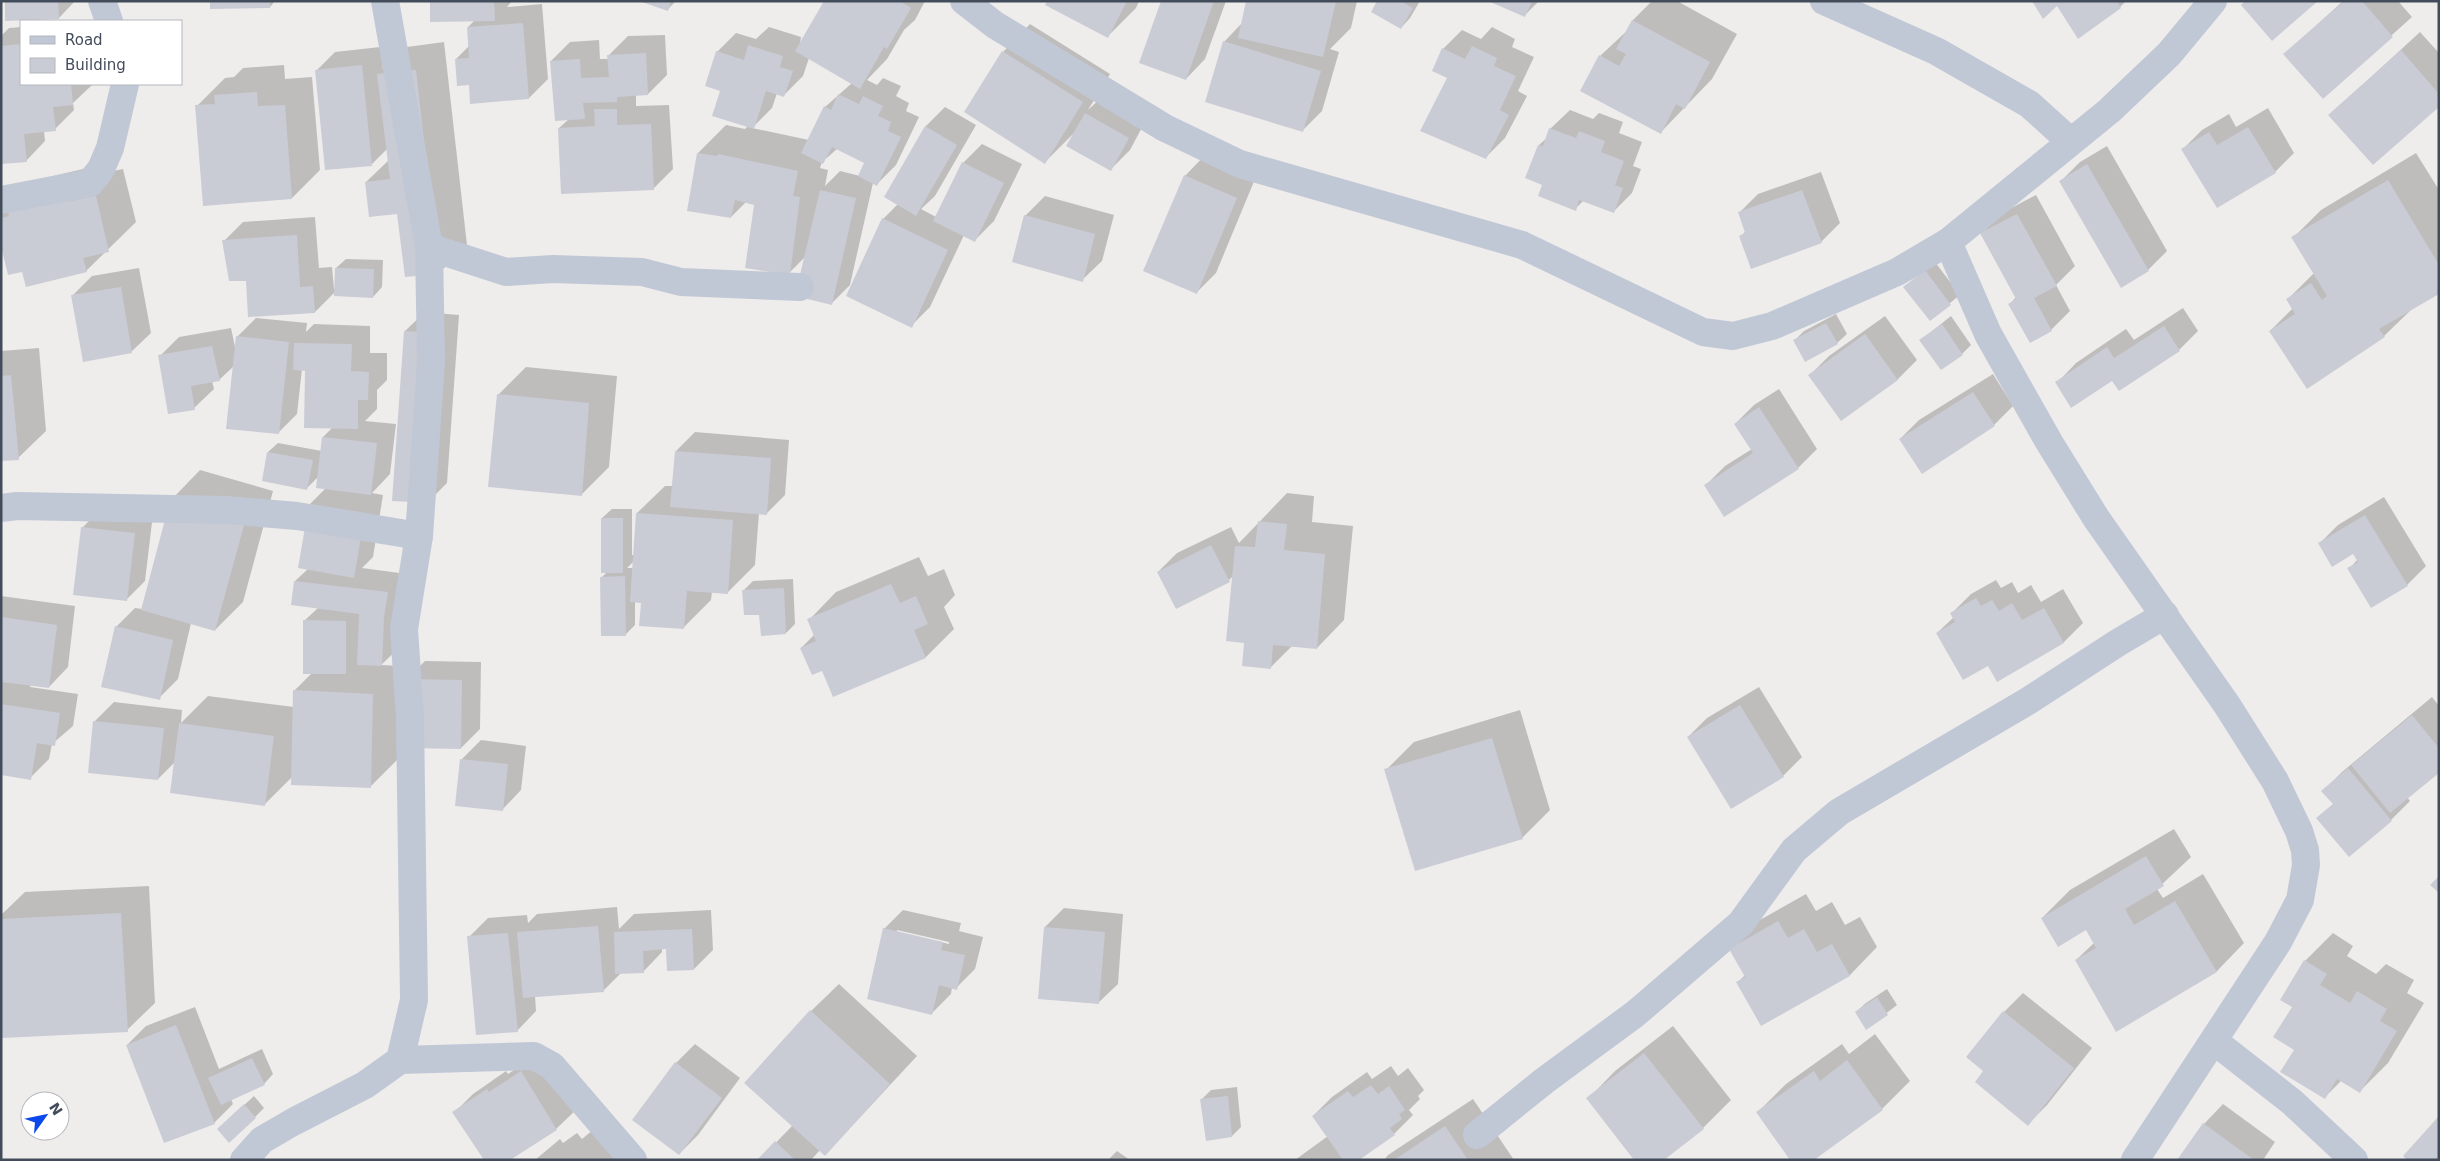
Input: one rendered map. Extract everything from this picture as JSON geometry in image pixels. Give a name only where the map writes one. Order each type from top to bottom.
[{"type":"street","points":[[102,1],[109,20]]},
{"type":"street","points":[[385,1],[417,172],[428,247],[431,361],[419,536],[404,629],[410,718],[414,1000],[400,1060]]},
{"type":"street","points":[[964,1],[995,25],[1165,128],[1240,164],[1522,245],[1703,332],[1733,336],[1772,326],[1896,272],[1948,242],[2109,111],[2169,54],[2213,1]]},
{"type":"street","points":[[1824,1],[1944,56],[2028,104],[2070,141]]},
{"type":"street","points":[[1,200],[90,183],[101,169],[110,148],[125,85]]},
{"type":"street","points":[[1948,242],[1988,334],[2050,442],[2096,518],[2165,614],[2275,781],[2299,831],[2305,850],[2306,865],[2300,900],[2278,942],[2135,1160]]},
{"type":"street","points":[[428,247],[506,272],[553,269],[642,272],[682,282],[800,287]]},
{"type":"street","points":[[1,508],[17,506],[226,510],[297,516],[419,536]]},
{"type":"street","points":[[1476,1134],[1635,1014],[1741,923],[1794,850],[1839,812],[2028,701],[2165,614]]},
{"type":"street","points":[[2214,1041],[2292,1102],[2354,1160]]},
{"type":"street","points":[[244,1160],[262,1140],[365,1085],[400,1060],[534,1056],[552,1066],[633,1160]]},
{"type":"building","points":[[5,1],[58,1],[59,19],[5,21]]},
{"type":"building","points":[[210,1],[270,1],[270,8],[210,9]]},
{"type":"building","points":[[430,1],[494,1],[495,21],[430,22]]},
{"type":"building","points":[[639,1],[671,1],[668,11]]},
{"type":"building","points":[[824,1],[900,1],[911,8],[887,49],[884,47],[860,89],[795,51]]},
{"type":"building","points":[[1047,1],[1127,1],[1108,38],[1045,5]]},
{"type":"building","points":[[1161,1],[1214,1],[1186,80],[1139,63]]},
{"type":"building","points":[[1246,1],[1336,1],[1323,57],[1238,38]]},
{"type":"building","points":[[1377,1],[1401,1],[1413,8],[1401,29],[1371,12]]},
{"type":"building","points":[[1488,1],[1532,1],[1525,17]]},
{"type":"building","points":[[2032,1],[2117,1],[2121,8],[2078,39],[2057,6],[2043,19]]},
{"type":"building","points":[[2245,1],[2318,1],[2272,41],[2241,5]]},
{"type":"building","points":[[2344,1],[2362,1],[2393,37],[2323,99],[2283,54]]},
{"type":"building","points":[[1632,20],[1710,62],[1685,109],[1676,104],[1661,134],[1580,91],[1599,55],[1619,66],[1626,54],[1616,49]]},
{"type":"building","points":[[523,23],[529,99],[470,104],[469,85],[457,86],[455,59],[469,58],[467,27]]},
{"type":"building","points":[[1223,41],[1321,71],[1303,132],[1205,102]]},
{"type":"building","points":[[20,44],[20,85],[71,85],[73,105],[53,107],[56,131],[24,134],[27,162],[1,164],[1,46]]},
{"type":"building","points":[[748,45],[783,56],[780,67],[793,71],[784,97],[766,91],[754,129],[712,116],[720,91],[705,86],[716,51],[744,60]]},
{"type":"building","points":[[1472,46],[1497,58],[1494,66],[1516,76],[1500,110],[1509,115],[1486,159],[1420,131],[1447,78],[1432,71],[1442,48],[1465,59]]},
{"type":"building","points":[[2401,50],[2439,94],[2439,107],[2373,165],[2328,115]]},
{"type":"building","points":[[1002,51],[1083,102],[1045,164],[964,112]]},
{"type":"building","points":[[646,53],[648,95],[617,97],[617,102],[583,103],[585,119],[555,121],[550,61],[580,59],[581,78],[609,77],[607,55]]},
{"type":"building","points":[[362,65],[372,166],[325,170],[315,70]]},
{"type":"building","points":[[416,70],[439,274],[405,277],[397,214],[369,217],[365,182],[390,179],[377,74]]},
{"type":"building","points":[[257,92],[258,106],[285,105],[292,199],[203,206],[195,105],[215,104],[214,95]]},
{"type":"building","points":[[838,94],[859,104],[863,96],[883,106],[878,116],[891,122],[888,131],[901,137],[877,186],[858,176],[864,163],[832,147],[823,164],[801,153],[824,106],[831,110]]},
{"type":"building","points":[[594,109],[617,109],[617,125],[651,124],[654,190],[561,194],[558,128],[595,126]]},
{"type":"building","points":[[1085,113],[1129,138],[1111,171],[1066,146]]},
{"type":"building","points":[[925,126],[957,145],[916,216],[884,197]]},
{"type":"building","points":[[2248,127],[2276,173],[2217,208],[2181,149],[2209,132],[2217,145]]},
{"type":"building","points":[[1549,128],[1576,138],[1579,131],[1605,141],[1601,152],[1624,161],[1615,185],[1623,188],[1614,213],[1579,200],[1576,211],[1538,196],[1542,185],[1525,178],[1538,145],[1543,146]]},
{"type":"building","points":[[697,153],[717,156],[718,154],[798,171],[793,196],[800,197],[790,275],[745,268],[754,205],[735,200],[731,218],[687,211]]},
{"type":"building","points":[[962,162],[1004,183],[975,242],[933,221]]},
{"type":"building","points":[[2087,164],[2149,271],[2121,288],[2059,181]]},
{"type":"building","points":[[1184,175],[1237,198],[1197,294],[1143,271]]},
{"type":"building","points":[[2388,180],[2439,265],[2439,294],[2379,329],[2385,337],[2307,389],[2269,331],[2295,314],[2286,299],[2311,283],[2322,300],[2327,296],[2291,237]]},
{"type":"building","points":[[820,190],[856,198],[832,305],[795,296]]},
{"type":"building","points":[[1802,190],[1822,243],[1751,269],[1739,236],[1745,233],[1738,212]]},
{"type":"building","points":[[69,193],[71,201],[96,196],[109,252],[83,258],[87,272],[26,287],[22,272],[8,275],[1,246],[1,218],[9,216],[7,207]]},
{"type":"building","points":[[2017,214],[2057,286],[2034,298],[2052,331],[2030,343],[2008,304],[2016,299],[1980,233]]},
{"type":"building","points":[[1024,215],[1095,234],[1083,282],[1012,262]]},
{"type":"building","points":[[882,218],[948,250],[912,328],[846,296]]},
{"type":"building","points":[[297,235],[300,287],[313,286],[315,313],[248,317],[246,281],[229,281],[222,240]]},
{"type":"building","points":[[335,268],[374,269],[373,298],[334,296]]},
{"type":"building","points":[[1925,270],[1951,305],[1930,321],[1903,287]]},
{"type":"building","points":[[121,287],[132,353],[83,362],[71,295]]},
{"type":"building","points":[[1826,323],[1838,344],[1805,362],[1793,340]]},
{"type":"building","points":[[1942,324],[1963,355],[1941,370],[1919,340]]},
{"type":"building","points":[[2164,326],[2180,351],[2119,391],[2112,381],[2071,408],[2055,382],[2107,347],[2114,358]]},
{"type":"building","points":[[404,331],[440,333],[428,503],[392,501]]},
{"type":"building","points":[[1865,334],[1898,380],[1841,421],[1808,375]]},
{"type":"building","points":[[236,336],[289,342],[279,434],[226,429]]},
{"type":"building","points":[[294,343],[352,344],[351,371],[369,372],[368,400],[358,400],[358,429],[304,428],[305,371],[293,370]]},
{"type":"building","points":[[212,346],[220,381],[191,386],[195,410],[168,414],[158,355]]},
{"type":"building","points":[[11,375],[19,460],[1,461],[1,376]]},
{"type":"building","points":[[1973,392],[1995,426],[1922,474],[1899,439]]},
{"type":"building","points":[[497,394],[589,403],[582,496],[488,487]]},
{"type":"building","points":[[1759,407],[1799,469],[1724,517],[1704,485],[1753,453],[1734,424]]},
{"type":"building","points":[[322,437],[377,443],[371,495],[316,488]]},
{"type":"building","points":[[675,451],[771,458],[767,515],[670,507]]},
{"type":"building","points":[[267,452],[313,460],[307,490],[262,481]]},
{"type":"building","points":[[171,497],[246,518],[215,631],[141,610]]},
{"type":"building","points":[[309,504],[365,513],[354,578],[298,568]]},
{"type":"building","points":[[636,513],[733,520],[728,594],[687,591],[684,629],[639,626],[641,603],[630,602]]},
{"type":"building","points":[[2365,515],[2408,586],[2371,608],[2347,568],[2358,562],[2353,554],[2332,567],[2318,543]]},
{"type":"building","points":[[601,518],[623,518],[623,573],[601,573]]},
{"type":"building","points":[[1258,521],[1287,524],[1284,550],[1325,554],[1317,649],[1273,645],[1271,669],[1242,666],[1244,643],[1226,641],[1235,546],[1255,547]]},
{"type":"building","points":[[81,527],[135,533],[127,601],[73,595]]},
{"type":"building","points":[[1211,545],[1230,582],[1176,609],[1157,572]]},
{"type":"building","points":[[625,576],[626,636],[601,636],[600,577]]},
{"type":"building","points":[[294,581],[388,592],[384,617],[382,666],[357,665],[359,614],[291,605]]},
{"type":"building","points":[[891,584],[900,603],[916,596],[928,624],[914,630],[926,658],[833,697],[822,671],[812,675],[800,648],[816,641],[807,619]]},
{"type":"building","points":[[784,588],[786,634],[761,636],[759,615],[744,615],[742,590]]},
{"type":"building","points":[[1976,598],[1981,606],[1992,600],[1999,611],[2012,603],[2022,620],[2044,608],[2064,643],[1997,682],[1988,666],[1963,680],[1936,633],[1955,622],[1950,613]]},
{"type":"building","points":[[1,617],[57,625],[49,688],[1,682]]},
{"type":"building","points":[[303,620],[346,621],[346,674],[303,674]]},
{"type":"building","points":[[115,626],[173,640],[160,700],[101,687]]},
{"type":"building","points":[[405,679],[462,680],[461,749],[404,748]]},
{"type":"building","points":[[293,690],[373,694],[371,788],[291,785]]},
{"type":"building","points":[[1,704],[60,713],[55,746],[37,743],[31,780],[1,775]]},
{"type":"building","points":[[1740,705],[1784,777],[1731,809],[1687,737]]},
{"type":"building","points":[[2412,715],[2439,748],[2439,773],[2390,813],[2351,765]]},
{"type":"building","points":[[93,721],[164,728],[158,780],[88,773]]},
{"type":"building","points":[[179,723],[274,736],[265,806],[170,793]]},
{"type":"building","points":[[1492,738],[1523,839],[1415,871],[1384,769]]},
{"type":"building","points":[[460,759],[508,764],[503,811],[455,806]]},
{"type":"building","points":[[2348,768],[2392,821],[2349,857],[2316,818],[2333,804],[2321,791]]},
{"type":"building","points":[[2146,856],[2164,886],[2125,909],[2134,925],[2175,901],[2217,972],[2116,1032],[2075,960],[2096,948],[2086,930],[2058,947],[2041,918]]},
{"type":"building","points":[[2439,876],[2439,893],[2430,885]]},
{"type":"building","points":[[121,913],[128,1032],[2,1038],[1,919]]},
{"type":"building","points":[[1778,921],[1788,938],[1804,929],[1817,952],[1832,944],[1850,976],[1761,1026],[1736,982],[1745,977],[1729,949]]},
{"type":"building","points":[[598,926],[604,992],[523,998],[517,932]]},
{"type":"building","points":[[1044,927],[1105,932],[1099,1004],[1038,999]]},
{"type":"building","points":[[883,928],[943,942],[941,950],[965,955],[957,990],[939,985],[932,1015],[867,999]]},
{"type":"building","points":[[692,929],[694,970],[667,971],[666,949],[643,951],[644,973],[615,974],[614,932]]},
{"type":"building","points":[[508,933],[518,1032],[476,1035],[467,936]]},
{"type":"building","points":[[2304,960],[2327,974],[2320,985],[2350,1003],[2357,991],[2387,1009],[2380,1021],[2397,1031],[2360,1093],[2337,1079],[2325,1099],[2280,1072],[2294,1050],[2273,1037],[2292,1007],[2280,1000]]},
{"type":"building","points":[[1877,997],[1888,1015],[1866,1030],[1855,1012]]},
{"type":"building","points":[[810,1010],[890,1084],[825,1156],[744,1083]]},
{"type":"building","points":[[2003,1011],[2074,1068],[2028,1126],[1975,1082],[1983,1071],[1966,1057]]},
{"type":"building","points":[[176,1025],[215,1124],[164,1143],[126,1045]]},
{"type":"building","points":[[1644,1053],[1704,1129],[1664,1160],[1634,1160],[1586,1098]]},
{"type":"building","points":[[252,1058],[265,1085],[221,1105],[208,1078]]},
{"type":"building","points":[[1847,1060],[1883,1110],[1814,1160],[1790,1160],[1756,1112],[1814,1071],[1820,1081]]},
{"type":"building","points":[[675,1062],[722,1098],[679,1155],[632,1120]]},
{"type":"building","points":[[521,1071],[557,1130],[510,1160],[484,1160],[452,1112],[487,1089],[489,1092]]},
{"type":"building","points":[[1371,1085],[1378,1094],[1389,1086],[1405,1110],[1399,1114],[1402,1119],[1390,1128],[1395,1135],[1359,1160],[1343,1160],[1312,1116],[1348,1091],[1353,1097]]},
{"type":"building","points":[[1228,1096],[1232,1137],[1206,1141],[1200,1099]]},
{"type":"building","points":[[244,1104],[256,1118],[229,1143],[217,1129]]},
{"type":"building","points":[[2439,1116],[2439,1160],[2407,1160],[2403,1156]]},
{"type":"building","points":[[2203,1123],[2254,1160],[2177,1160]]},
{"type":"building","points":[[1445,1126],[1468,1160],[1394,1160]]},
{"type":"building","points":[[775,1141],[795,1160],[757,1160]]}]
